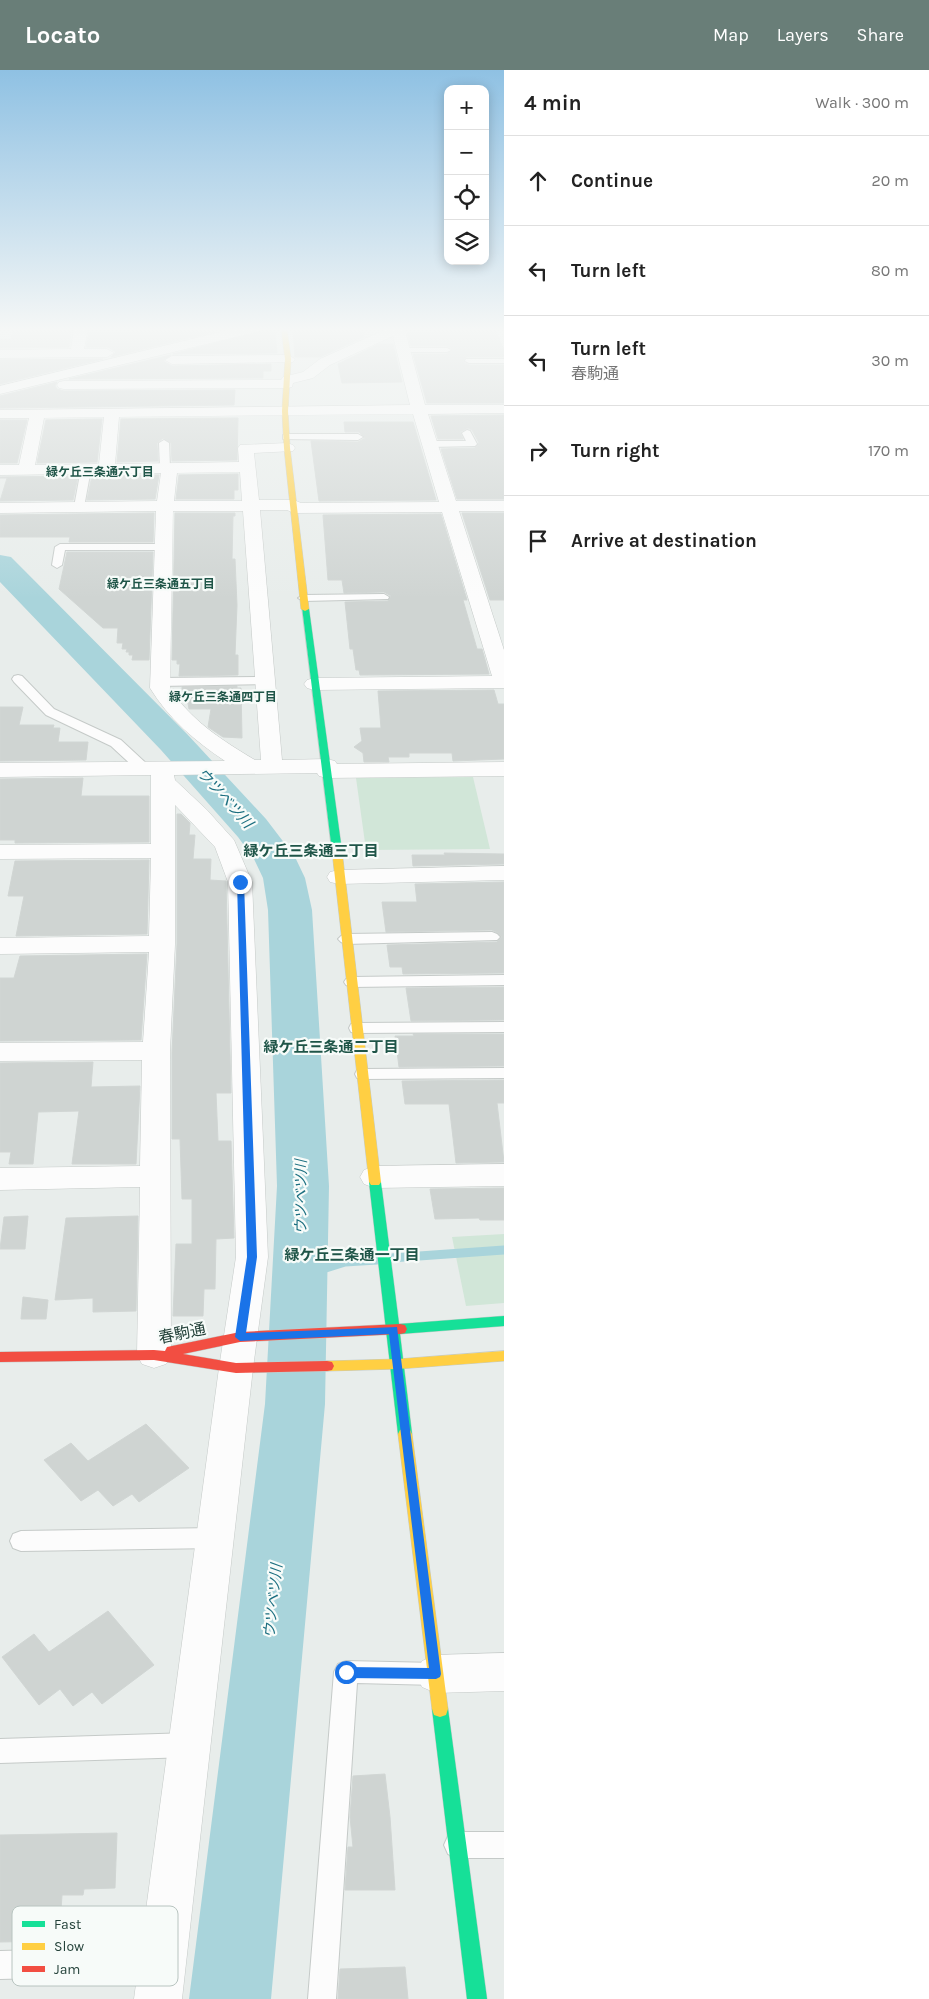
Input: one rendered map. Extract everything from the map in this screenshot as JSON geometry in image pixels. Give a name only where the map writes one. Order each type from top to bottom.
[{"type":"street","points":[[26,470],[35,418]]},
{"type":"street","points":[[106,469],[111,418]]},
{"type":"street","points":[[285,418],[286,442],[314,684],[327,769],[346,940],[436,1674],[478,1999]]},
{"type":"street","points":[[314,684],[504,682],[497,630],[450,507],[422,418]]},
{"type":"street","points":[[272,766],[246,467],[246,448],[286,442]]},
{"type":"street","points":[[0,470],[246,467]]},
{"type":"street","points":[[167,468],[160,688],[166,700],[210,743],[249,766]]},
{"type":"street","points":[[0,508],[504,506]]},
{"type":"street","points":[[0,770],[160,772],[227,766],[327,769],[504,769]]},
{"type":"street","points":[[0,1357],[154,1355],[156,1051],[162,944],[163,850],[160,772]]},
{"type":"street","points":[[160,772],[226,845],[240,882],[252,1257],[252,1352],[215,1538],[169,1906]]},
{"type":"street","points":[[0,852],[163,850]]},
{"type":"street","points":[[339,877],[504,873]]},
{"type":"street","points":[[0,946],[162,944]]},
{"type":"street","points":[[0,1052],[156,1051]]},
{"type":"street","points":[[376,1177],[504,1175]]},
{"type":"street","points":[[0,1179],[155,1176]]},
{"type":"street","name":"春駒通","points":[[154,1355],[252,1352],[354,1332],[504,1321]]},
{"type":"street","name":"春駒通","points":[[154,1355],[252,1352],[354,1366],[504,1356]]},
{"type":"street","points":[[436,1674],[504,1672]]},
{"type":"street","points":[[158,1999],[159,1986]]},
{"type":"lane","points":[[430,444],[472,444],[467,433]]},
{"type":"lane","points":[[286,442],[358,437]]},
{"type":"lane","points":[[164,443],[167,468]]},
{"type":"lane","points":[[79,507],[86,469]]},
{"type":"lane","points":[[57,565],[60,547],[164,547]]},
{"type":"lane","points":[[304,598],[384,597]]},
{"type":"lane","points":[[18,680],[50,712],[116,743],[160,772]]},
{"type":"lane","points":[[160,682],[265,681]]},
{"type":"lane","points":[[346,940],[492,937]]},
{"type":"lane","points":[[352,982],[504,980]]},
{"type":"lane","points":[[357,1028],[504,1027]]},
{"type":"lane","points":[[363,1074],[504,1073]]},
{"type":"lane","points":[[21,1541],[215,1538]]},
{"type":"lane","points":[[322,1999],[346,1672],[436,1674]]},
{"type":"lane","points":[[0,1750],[190,1745]]},
{"type":"lane","points":[[457,1845],[504,1845]]},
{"type":"green space","points":[[473,777],[490,849],[366,850],[356,778]]},
{"type":"green space","points":[[504,1234],[504,1303],[466,1306],[452,1237]]},
{"type":"building","points":[[238,418],[237,460],[172,461],[171,443],[163,438],[157,443],[158,461],[117,462],[121,419]]},
{"type":"building","points":[[432,418],[504,418],[504,499],[457,499],[441,449],[475,448],[479,443],[472,430],[468,428],[460,432],[463,439],[438,439]]},
{"type":"building","points":[[102,419],[97,462],[37,463],[46,420]]},
{"type":"building","points":[[0,420],[27,420],[17,463],[0,463]]},
{"type":"building","points":[[344,422],[413,422],[436,500],[319,501],[311,441],[358,442],[365,438],[359,432],[345,432]]},
{"type":"building","points":[[238,474],[238,490],[234,490],[234,499],[176,499],[179,475]]},
{"type":"building","points":[[159,475],[155,499],[87,500],[92,476]]},
{"type":"building","points":[[78,476],[73,500],[0,501],[7,478],[0,477]]},
{"type":"building","points":[[154,513],[153,542],[69,542],[70,537],[0,537],[0,515]]},
{"type":"building","points":[[175,513],[235,513],[235,516],[233,516],[232,559],[235,559],[237,605],[235,655],[238,655],[238,675],[179,676],[180,664],[177,664],[177,660],[172,660]]},
{"type":"building","points":[[462,513],[504,513],[504,600],[490,600]]},
{"type":"building","points":[[441,514],[467,600],[463,600],[477,649],[482,649],[489,674],[360,675],[359,670],[356,670],[353,649],[350,649],[345,602],[388,601],[391,596],[384,592],[344,593],[342,580],[328,580],[323,515]]},
{"type":"building","points":[[67,552],[153,552],[149,660],[132,660],[133,655],[129,655],[129,652],[126,652],[127,649],[122,649],[123,643],[117,643],[118,628],[103,628],[59,589]]},
{"type":"building","points":[[237,686],[237,688],[241,688],[242,738],[223,737],[208,727],[211,709],[189,709],[188,703],[182,701],[182,687]]},
{"type":"building","points":[[494,690],[498,704],[504,704],[504,759],[453,761],[452,753],[409,753],[409,757],[388,757],[389,762],[364,762],[363,753],[354,747],[362,741],[360,728],[381,728],[378,691]]},
{"type":"building","points":[[0,707],[23,707],[19,725],[54,725],[53,728],[60,728],[58,742],[88,742],[86,760],[0,761]]},
{"type":"building","points":[[83,778],[81,796],[149,796],[149,842],[15,843],[15,840],[0,840],[0,779]]},
{"type":"building","points":[[177,814],[181,814],[190,823],[189,835],[195,835],[193,859],[211,859],[210,880],[226,881],[231,1093],[216,1093],[218,1141],[231,1141],[234,1238],[216,1239],[215,1289],[204,1289],[203,1316],[173,1316],[176,1244],[192,1244],[192,1199],[182,1199],[180,1139],[172,1139],[172,1053],[177,944]]},
{"type":"building","points":[[444,853],[504,854],[504,864],[413,866],[412,855],[445,855]]},
{"type":"building","points":[[149,860],[147,934],[16,936],[24,896],[8,896],[15,861]]},
{"type":"building","points":[[504,882],[504,973],[403,974],[402,967],[390,967],[387,945],[497,942],[502,937],[492,930],[386,932],[382,902],[417,902],[415,884]]},
{"type":"building","points":[[147,954],[141,1040],[0,1041],[0,978],[14,978],[20,956]]},
{"type":"building","points":[[504,987],[504,1020],[411,1021],[406,988]]},
{"type":"building","points":[[413,1034],[504,1034],[504,1066],[399,1067],[395,1036],[414,1036]]},
{"type":"building","points":[[93,1062],[91,1087],[140,1086],[136,1164],[72,1164],[79,1111],[38,1112],[33,1164],[9,1164],[11,1152],[0,1152],[0,1063]]},
{"type":"building","points":[[504,1080],[504,1103],[497,1103],[504,1162],[456,1163],[449,1104],[405,1104],[402,1081]]},
{"type":"building","points":[[504,1188],[504,1220],[480,1220],[479,1218],[435,1219],[430,1189]]},
{"type":"building","points":[[28,1216],[25,1249],[0,1249],[4,1217]]},
{"type":"building","points":[[138,1216],[136,1311],[93,1312],[93,1298],[55,1300],[66,1218]]},
{"type":"building","points":[[23,1297],[48,1300],[46,1319],[21,1319]]},
{"type":"building","points":[[146,1424],[189,1468],[139,1502],[132,1494],[113,1506],[98,1490],[81,1501],[44,1460],[71,1443],[88,1461]]},
{"type":"building","points":[[108,1611],[154,1665],[102,1704],[92,1692],[73,1706],[60,1689],[39,1705],[2,1657],[34,1634],[49,1652]]},
{"type":"building","points":[[385,1774],[395,1890],[345,1890],[348,1847],[353,1847],[350,1817],[353,1776]]},
{"type":"building","points":[[117,1833],[115,1888],[84,1889],[83,1895],[62,1895],[61,1906],[12,1906],[12,1942],[0,1942],[0,1835]]},
{"type":"building","points":[[405,1967],[408,1999],[338,1999],[340,1969]]},
{"type":"waterway","name":"ウツベツ川","points":[[0,564],[174,742],[252,828],[274,857],[284,878],[290,910],[303,1186],[295,1404],[230,1999]]},
{"type":"waterway","points":[[391,1258],[504,1250]]},
{"type":"waterway","points":[[300,1276],[345,1262],[377,1260]]},
{"type":"traffic: fast","points":[[305,609],[337,851]]},
{"type":"traffic: fast","points":[[375,1182],[405,1434]]},
{"type":"traffic: fast","points":[[400,1329],[504,1321]]},
{"type":"traffic: fast","points":[[440,1709],[477,1999]]},
{"type":"traffic: slow","points":[[285,418],[305,609]]},
{"type":"traffic: slow","points":[[337,851],[375,1182]]},
{"type":"traffic: slow","points":[[327,1366],[398,1364],[504,1356]]},
{"type":"traffic: slow","points":[[405,1434],[440,1709]]},
{"type":"traffic: jam","points":[[172,1351],[240,1337],[400,1329]]},
{"type":"traffic: jam","points":[[0,1357],[154,1355],[236,1368],[327,1366]]},
{"type":"district","name":"緑ケ丘三条通六丁目","points":[[100,472]]},
{"type":"district","name":"緑ケ丘三条通五丁目","points":[[161,584]]},
{"type":"district","name":"緑ケ丘三条通四丁目","points":[[223,697]]},
{"type":"district","name":"緑ケ丘三条通三丁目","points":[[311,851]]},
{"type":"district","name":"緑ケ丘三条通二丁目","points":[[331,1047]]},
{"type":"district","name":"緑ケ丘三条通一丁目","points":[[352,1255]]},
{"type":"route","points":[[240,882],[252,1257],[240,1337],[394,1330],[401,1402],[436,1674],[346,1672]]}]
